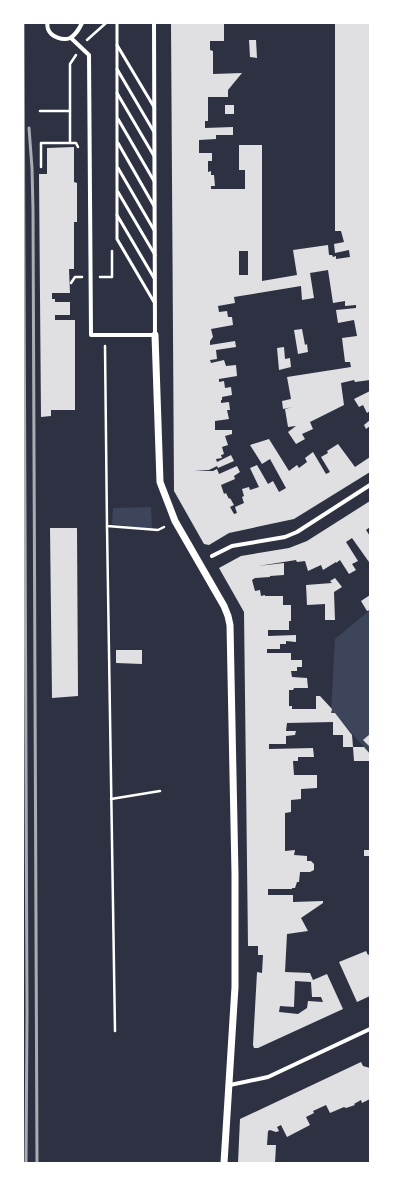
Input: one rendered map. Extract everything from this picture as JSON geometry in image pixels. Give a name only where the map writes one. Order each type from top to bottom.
[{"type":"street","points":[[47,23],[48,30],[56,37],[65,39],[71,38],[78,32],[82,23]]},
{"type":"street","points":[[154,23],[155,335],[160,482],[175,522],[224,606],[230,625],[235,874],[235,987],[224,1163]]},
{"type":"street","points":[[71,38],[89,55],[91,335],[155,335]]},
{"type":"street","points":[[212,556],[232,546],[285,537],[297,532],[370,485]]},
{"type":"street","points":[[230,1085],[268,1077],[370,1029]]},
{"type":"lane","points":[[117,23],[117,239],[155,304]]},
{"type":"lane","points":[[116,44],[154,109]]},
{"type":"lane","points":[[117,69],[154,133]]},
{"type":"lane","points":[[117,93],[154,157]]},
{"type":"lane","points":[[117,117],[155,182]]},
{"type":"lane","points":[[117,142],[155,206]]},
{"type":"lane","points":[[117,166],[155,231]]},
{"type":"lane","points":[[117,190],[155,255]]},
{"type":"lane","points":[[117,215],[155,279]]},
{"type":"path","points":[[70,143],[70,64],[80,47],[91,35],[106,23]]},
{"type":"path","points":[[40,111],[70,111]]},
{"type":"path","points":[[41,167],[41,143],[76,143],[81,153]]},
{"type":"path","points":[[71,283],[75,278],[82,277]]},
{"type":"path","points":[[105,335],[115,1031]]},
{"type":"path","points":[[107,526],[158,530],[175,522]]},
{"type":"path","points":[[111,799],[160,791]]},
{"type":"shaded area","points":[[151,507],[152,529],[112,524],[113,508]]},
{"type":"shaded area","points":[[370,610],[370,754],[342,722],[331,713],[335,639]]},
{"type":"building","points":[[171,23],[224,23],[224,41],[210,41],[210,50],[213,51],[213,74],[242,73],[228,90],[228,97],[208,97],[208,121],[205,121],[205,128],[233,127],[233,135],[216,135],[216,139],[199,140],[199,153],[212,153],[212,161],[208,161],[208,172],[211,171],[211,175],[214,175],[215,186],[211,186],[211,189],[245,189],[245,170],[239,170],[239,145],[262,145],[262,281],[297,275],[293,250],[328,245],[329,255],[332,255],[333,257],[336,256],[336,259],[350,257],[349,250],[335,253],[334,244],[344,242],[341,231],[335,231],[335,23],[370,23],[370,380],[355,382],[354,380],[341,383],[344,405],[310,422],[313,429],[302,434],[305,439],[296,444],[288,432],[296,426],[288,427],[285,409],[293,407],[283,409],[282,401],[291,399],[287,377],[351,367],[350,362],[345,362],[342,338],[357,336],[354,320],[338,323],[336,310],[356,308],[356,305],[345,306],[345,301],[333,303],[328,270],[310,273],[314,298],[302,300],[301,286],[234,297],[235,303],[218,306],[219,312],[227,311],[228,317],[232,317],[233,325],[211,329],[213,337],[210,341],[210,345],[235,341],[236,347],[216,350],[217,359],[210,360],[211,363],[224,360],[226,366],[236,365],[237,376],[219,379],[219,382],[224,381],[225,388],[231,387],[232,395],[222,397],[221,400],[221,403],[229,402],[230,410],[227,410],[229,419],[215,421],[215,430],[232,430],[232,434],[225,436],[228,445],[222,447],[224,454],[221,455],[222,458],[216,459],[217,462],[231,455],[234,461],[218,468],[217,466],[209,470],[194,471],[213,471],[217,469],[219,474],[237,466],[240,472],[234,476],[235,479],[221,485],[224,494],[226,493],[234,505],[230,507],[234,514],[237,513],[235,507],[244,503],[242,489],[249,487],[250,490],[259,487],[250,468],[257,465],[268,484],[273,481],[279,492],[286,488],[270,459],[262,464],[250,445],[269,439],[289,471],[297,465],[299,468],[307,462],[305,458],[313,452],[326,474],[330,472],[321,457],[338,444],[355,467],[370,457],[370,472],[294,519],[229,533],[209,545],[204,544],[174,491]],"holes":[[[239,251],[248,251],[248,275],[239,275]]]},
{"type":"building","points":[[249,40],[256,40],[257,58],[250,57]]},
{"type":"building","points":[[225,105],[234,105],[234,114],[225,114]]},
{"type":"building","points":[[74,147],[74,182],[77,183],[77,222],[74,222],[74,269],[69,269],[70,293],[52,293],[52,299],[55,299],[55,302],[70,302],[70,315],[55,315],[55,320],[75,320],[75,410],[51,410],[51,416],[41,417],[39,174],[47,174],[47,148]]},
{"type":"building","points":[[302,329],[308,352],[298,354],[294,330]]},
{"type":"building","points":[[284,347],[285,359],[290,358],[291,367],[279,370],[277,348]]},
{"type":"building","points":[[370,391],[370,411],[367,413],[363,405],[359,407],[354,399]]},
{"type":"building","points":[[370,420],[370,426],[366,429],[364,425]]},
{"type":"building","points":[[370,501],[370,527],[366,530],[370,536],[369,562],[352,538],[346,542],[358,561],[352,564],[356,570],[349,574],[340,560],[323,570],[321,565],[308,571],[305,561],[297,562],[296,560],[258,566],[284,563],[284,575],[255,578],[252,580],[255,591],[260,590],[261,596],[283,596],[283,605],[291,605],[291,621],[289,621],[289,630],[268,630],[268,636],[296,635],[296,642],[286,641],[286,644],[280,644],[280,649],[267,649],[267,653],[291,653],[291,660],[302,660],[302,667],[297,667],[297,671],[291,671],[292,677],[307,678],[308,688],[294,688],[293,690],[289,690],[289,706],[292,706],[292,709],[316,709],[316,696],[320,696],[332,709],[331,713],[335,713],[352,735],[353,747],[343,747],[343,735],[333,735],[333,722],[287,723],[286,731],[296,731],[295,735],[286,736],[286,744],[269,744],[269,749],[313,748],[314,757],[298,757],[298,761],[293,761],[294,775],[317,775],[317,788],[301,789],[301,799],[291,800],[291,812],[285,813],[285,851],[295,850],[294,855],[307,856],[307,861],[311,861],[314,864],[314,870],[310,872],[300,872],[299,882],[297,882],[295,888],[268,889],[268,895],[293,895],[293,902],[323,901],[323,903],[301,918],[308,931],[287,934],[285,972],[310,973],[313,980],[327,974],[343,1009],[258,1048],[254,1048],[257,972],[262,973],[263,955],[258,955],[258,946],[248,946],[244,612],[219,568],[241,556],[289,548],[307,541]],"holes":[[[295,981],[311,982],[312,997],[321,997],[323,1002],[308,1001],[307,1008],[298,1014],[279,1012],[280,1006],[294,1007]]]},
{"type":"building","points":[[50,528],[77,528],[78,696],[52,698]]},
{"type":"building","points":[[335,578],[342,587],[334,592],[335,620],[325,620],[325,604],[307,605],[306,585],[332,583],[330,581]]},
{"type":"building","points":[[370,595],[370,610],[367,611],[361,601]]},
{"type":"building","points":[[116,650],[142,650],[142,664],[116,663]]},
{"type":"building","points":[[370,734],[370,747],[363,740]]},
{"type":"building","points":[[353,747],[364,747],[370,754],[370,761],[354,761]]},
{"type":"building","points":[[364,850],[370,850],[370,856],[364,856]]},
{"type":"building","points":[[366,951],[368,955],[370,954],[370,996],[357,1002],[339,962]]},
{"type":"building","points":[[361,1062],[363,1066],[370,1068],[370,1099],[362,1103],[361,1100],[354,1104],[355,1105],[346,1108],[344,1107],[330,1113],[326,1105],[313,1111],[314,1113],[306,1117],[310,1125],[287,1137],[281,1125],[277,1127],[279,1131],[268,1131],[267,1145],[276,1145],[275,1163],[238,1163],[240,1119]]},
{"type":"railway","points":[[23,23],[27,1014],[26,1163]]},
{"type":"railway","points":[[29,128],[33,210],[37,1163]]}]
